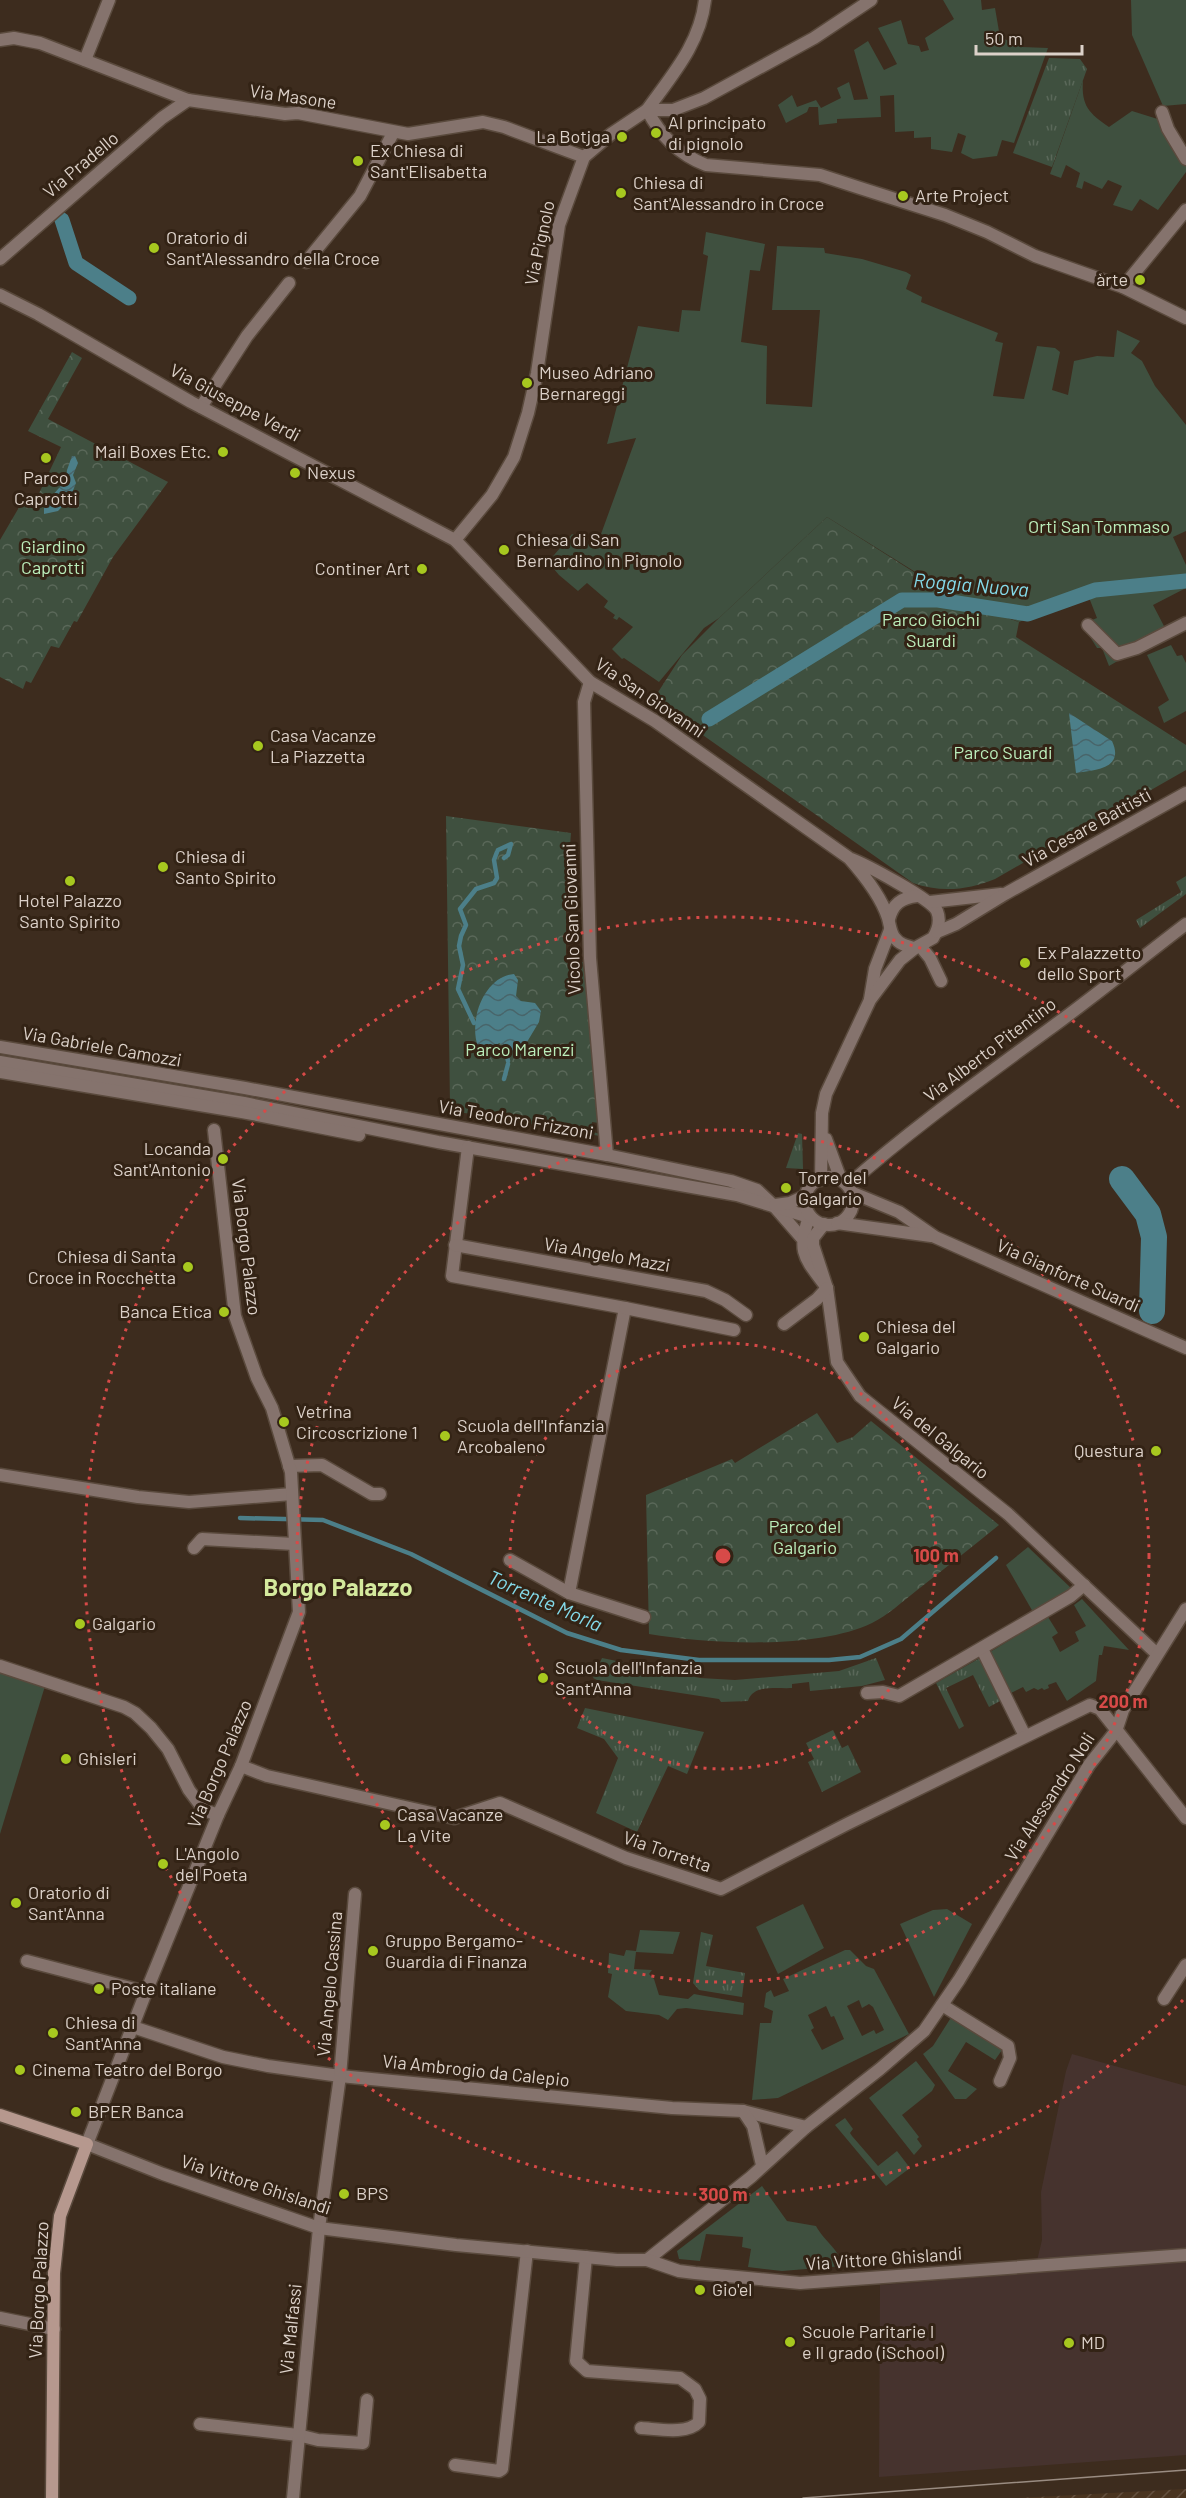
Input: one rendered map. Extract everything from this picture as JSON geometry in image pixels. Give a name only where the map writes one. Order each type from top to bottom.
[{"type":"main road","points":[[0,2115],[87,2144]]},
{"type":"main road","name":"Via Borgo Palazzo","points":[[52,2498],[54,2273],[60,2216],[87,2144]]},
{"type":"street","points":[[85,60],[109,0]]},
{"type":"street","points":[[647,110],[694,42],[703,19],[705,0]]},
{"type":"street","points":[[647,110],[673,110],[704,98],[796,48],[871,0]]},
{"type":"street","name":"Via Masone","points":[[0,40],[14,38],[40,43],[188,100],[298,113],[393,133],[408,134],[483,122],[504,127],[584,157]]},
{"type":"street","name":"Via Pradello","points":[[0,259],[162,118],[188,100]]},
{"type":"street","points":[[647,110],[670,144],[681,153],[706,165],[820,175],[945,215],[987,232],[1035,256],[1123,287],[1186,318]]},
{"type":"street","name":"Via Pignolo","points":[[455,540],[492,495],[514,458],[537,373],[559,225],[584,157],[610,134],[647,110]]},
{"type":"street","points":[[1162,112],[1168,129],[1186,159]]},
{"type":"street","points":[[306,262],[360,196],[393,133]]},
{"type":"street","points":[[1123,287],[1186,210]]},
{"type":"street","points":[[201,407],[247,336],[289,283]]},
{"type":"street","name":"Via Giuseppe Verdi","points":[[0,295],[201,407],[455,540]]},
{"type":"street","name":"Via San Giovanni","points":[[455,540],[590,682],[655,721],[849,858],[865,876],[900,942],[917,947]]},
{"type":"street","points":[[1088,625],[1117,654],[1137,648],[1186,623]]},
{"type":"street","name":"Vicolo San Giovanni","points":[[590,682],[584,702],[590,958],[607,1155]]},
{"type":"street","name":"Via Cesare Battisti","points":[[937,932],[956,924],[1005,894],[1186,793]]},
{"type":"street","name":"Via San Giovanni","points":[[849,858],[872,867],[930,902]]},
{"type":"street","name":"Via Cesare Battisti","points":[[930,902],[1005,894]]},
{"type":"street","points":[[870,1000],[875,969],[897,903],[917,896]]},
{"type":"street","points":[[774,1206],[790,1203],[806,1196],[821,1180],[822,1113],[826,1094],[870,1000],[900,960],[917,947],[928,943],[937,932],[938,916],[930,902]]},
{"type":"street","name":"Via Alberto Pitentino","points":[[847,1186],[875,1161],[1006,1059],[1047,1031],[1186,925]]},
{"type":"street","points":[[917,947],[930,958],[940,981]]},
{"type":"street","name":"Via Gabriele Camozzi","points":[[0,1047],[198,1082],[214,1082]]},
{"type":"street","name":"Via Gabriele Camozzi","points":[[0,1062],[196,1100]]},
{"type":"street","points":[[0,1072],[196,1100]]},
{"type":"street","name":"Via Teodoro Frizzoni","points":[[214,1082],[607,1155],[743,1184],[757,1190],[774,1206]]},
{"type":"street","name":"Via Borgo Palazzo","points":[[87,2144],[218,1815],[241,1766],[300,1612],[289,1466],[272,1408],[257,1378],[235,1316],[214,1130],[214,1082]]},
{"type":"street","name":"Via Teodoro Frizzoni","points":[[196,1100],[467,1151],[490,1152],[726,1193],[809,1217]]},
{"type":"street","points":[[809,1217],[824,1224],[837,1223],[850,1214],[854,1202],[823,1128]]},
{"type":"street","points":[[467,1151],[452,1276],[734,1330]]},
{"type":"street","points":[[821,1180],[847,1186]]},
{"type":"street","name":"Via Gianforte Suardi","points":[[847,1186],[899,1212],[935,1237],[1186,1348]]},
{"type":"street","points":[[801,1238],[809,1217],[804,1203],[806,1196]]},
{"type":"street","name":"Via del Galgario","points":[[774,1206],[801,1238],[808,1261],[827,1288]]},
{"type":"street","name":"Via Gianforte Suardi","points":[[837,1223],[935,1237]]},
{"type":"street","name":"Via del Galgario","points":[[824,1224],[813,1238],[813,1245],[827,1288],[837,1362],[860,1396],[1008,1514],[1157,1654]]},
{"type":"street","name":"Via Angelo Mazzi","points":[[455,1245],[706,1291],[746,1315]]},
{"type":"street","points":[[784,1324],[817,1299],[827,1288]]},
{"type":"street","points":[[569,1593],[625,1308]]},
{"type":"street","points":[[289,1466],[322,1465],[372,1494],[380,1494]]},
{"type":"street","points":[[0,1475],[138,1497],[189,1502],[292,1497]]},
{"type":"street","points":[[194,1548],[202,1539],[294,1540]]},
{"type":"street","points":[[510,1560],[569,1593],[644,1617]]},
{"type":"street","points":[[867,1693],[883,1692],[898,1696],[982,1649],[1084,1586]]},
{"type":"street","name":"Via Alessandro Noli","points":[[647,2260],[924,2031],[1089,1765],[1116,1731],[1123,1710],[1186,1609]]},
{"type":"street","points":[[982,1649],[1025,1736]]},
{"type":"street","points":[[0,1666],[124,1707],[135,1713],[168,1749],[189,1790],[204,1810],[218,1815]]},
{"type":"street","name":"Via Torretta","points":[[241,1766],[267,1776],[454,1818],[500,1803],[626,1858],[721,1888],[1090,1705],[1100,1709],[1116,1731]]},
{"type":"street","points":[[1116,1731],[1186,1818]]},
{"type":"street","name":"Via Angelo Cassina","points":[[319,2228],[340,2076],[355,1894]]},
{"type":"street","points":[[27,1961],[146,1992]]},
{"type":"street","points":[[1164,1999],[1186,1965]]},
{"type":"street","points":[[942,2005],[1008,2046],[1010,2058],[1000,2081]]},
{"type":"street","name":"Via Ambrogio da Calepio","points":[[133,2027],[207,2052],[268,2066],[340,2076],[672,2108],[743,2111],[806,2127]]},
{"type":"street","points":[[743,2111],[752,2122],[762,2165]]},
{"type":"street","name":"Via Vittore Ghislandi","points":[[87,2144],[163,2174],[319,2228],[456,2245],[617,2260],[647,2260],[679,2271],[800,2283],[1186,2255]]},
{"type":"street","name":"Via Malfassi","points":[[293,2498],[319,2228]]},
{"type":"street","points":[[455,2465],[499,2471],[502,2469],[527,2251]]},
{"type":"street","points":[[586,2257],[576,2354],[579,2366],[587,2371],[680,2378],[695,2389],[700,2399],[699,2422],[695,2427],[677,2430],[641,2428]]},
{"type":"street","points":[[0,2318],[54,2329]]},
{"type":"street","points":[[200,2424],[298,2434],[318,2440],[363,2443],[367,2400]]},
{"type":"shaded area","points":[[1072,2054],[1186,2086],[1186,2455],[879,2477],[880,2285],[1034,2273],[1042,2240],[1041,2192],[1066,2071]]},
{"type":"shaded area","points":[[1186,2489],[1186,2498],[1018,2498]]},
{"type":"green space","points":[[943,0],[981,0],[982,10],[995,8],[1000,37],[1022,47],[1048,48],[1014,143],[1002,140],[997,156],[973,159],[961,153],[966,136],[958,133],[952,152],[931,149],[931,137],[914,138],[914,131],[895,132],[894,95],[880,96],[881,117],[837,119],[837,123],[819,125],[818,107],[809,107],[807,112],[786,123],[778,105],[792,95],[797,107],[816,100],[821,108],[841,98],[837,88],[849,82],[854,100],[868,99],[854,50],[868,41],[884,70],[897,64],[878,28],[901,20],[908,44],[919,46],[921,52],[929,50],[925,38],[954,19]]},
{"type":"green space","points":[[1131,0],[1186,0],[1186,104],[1163,106],[1132,35]]},
{"type":"green space","points":[[1049,58],[1080,59],[1087,69],[1052,167],[1013,153]]},
{"type":"green space","points":[[1083,80],[1085,103],[1091,113],[1109,127],[1132,111],[1164,121],[1186,163],[1186,172],[1158,210],[1140,199],[1132,211],[1113,205],[1122,186],[1108,180],[1102,189],[1084,181],[1082,189],[1076,187],[1080,173],[1066,165],[1061,178],[1050,174]]},
{"type":"green space","name":"Orti San Tommaso","points":[[706,232],[765,244],[760,271],[750,270],[741,342],[767,346],[766,404],[812,407],[820,310],[772,310],[777,246],[824,248],[825,253],[862,259],[906,272],[911,275],[906,289],[922,297],[921,302],[998,333],[995,341],[1003,343],[993,396],[1024,399],[1037,346],[1055,348],[1060,352],[1052,390],[1068,395],[1074,361],[1097,356],[1114,357],[1117,330],[1140,341],[1131,353],[1142,361],[1155,386],[1186,425],[1186,531],[1173,537],[1186,565],[1186,588],[1153,605],[1164,626],[1156,639],[1109,666],[1102,648],[1097,648],[1082,624],[1097,618],[1088,595],[1019,622],[957,598],[827,517],[719,618],[704,628],[659,682],[624,658],[622,659],[612,649],[633,627],[619,617],[617,620],[613,618],[615,615],[604,607],[608,601],[587,583],[578,591],[548,562],[572,534],[597,545],[636,438],[607,444],[638,326],[679,332],[682,310],[700,311],[708,256],[703,254]]},
{"type":"green space","name":"Giardino Caprotti","points":[[72,352],[82,358],[48,419],[168,482],[113,557],[77,622],[74,621],[59,648],[51,646],[31,683],[26,681],[23,689],[0,677],[0,540],[21,504],[32,508],[61,447],[28,431]]},
{"type":"green space","name":"Parco Suardi","points":[[827,517],[958,600],[1019,622],[1016,637],[1186,745],[1186,770],[995,879],[965,888],[934,888],[913,883],[653,700],[682,655]]},
{"type":"green space","points":[[1171,645],[1177,656],[1182,655],[1186,663],[1186,711],[1164,723],[1158,707],[1169,700],[1147,655]]},
{"type":"green space","name":"Parco Marenzi","points":[[446,816],[571,833],[566,895],[566,963],[583,962],[599,1123],[592,1122],[593,1132],[600,1136],[459,1112],[459,1108],[450,1105]]},
{"type":"green space","points":[[1186,876],[1186,894],[1140,928],[1136,920],[1181,892],[1176,882]]},
{"type":"green space","points":[[798,1133],[802,1134],[803,1169],[786,1168]]},
{"type":"green space","name":"Parco del Galgario","points":[[817,1413],[837,1443],[853,1437],[871,1421],[999,1525],[889,1612],[872,1623],[849,1632],[822,1638],[762,1642],[702,1640],[649,1634],[646,1495],[732,1459],[735,1463]]},
{"type":"green space","points":[[1028,1547],[1072,1589],[1033,1612],[1006,1565]]},
{"type":"green space","points":[[1082,1599],[1129,1650],[1104,1646],[1102,1655],[1099,1655],[1096,1681],[1067,1701],[1056,1682],[1048,1685],[1049,1688],[1044,1690],[1034,1688],[1026,1692],[1023,1687],[1009,1694],[990,1652],[1048,1617],[1058,1633],[1052,1637],[1060,1652],[1079,1641],[1075,1632],[1086,1626],[1074,1605]]},
{"type":"green space","points":[[602,1658],[700,1678],[735,1680],[839,1671],[876,1658],[885,1680],[862,1686],[810,1691],[809,1682],[792,1684],[792,1688],[760,1690],[755,1692],[748,1701],[721,1702],[719,1699],[597,1680],[593,1678]]},
{"type":"green space","points":[[980,1658],[1000,1701],[989,1707],[973,1675],[946,1688],[964,1726],[959,1729],[936,1683]]},
{"type":"green space","points":[[0,1673],[45,1686],[0,1834]]},
{"type":"green space","points":[[585,1708],[704,1732],[687,1774],[668,1766],[637,1832],[596,1813],[618,1758],[604,1739],[577,1728]]},
{"type":"green space","points":[[833,1730],[842,1748],[848,1745],[861,1772],[822,1792],[808,1762],[814,1759],[806,1743]]},
{"type":"green space","points":[[803,1904],[824,1948],[778,1974],[756,1927]]},
{"type":"green space","points":[[947,1909],[972,1924],[934,1997],[900,1924],[933,1910]]},
{"type":"green space","points":[[640,1930],[680,1932],[673,1954],[636,1952],[634,1969],[652,1970],[649,1974],[654,1979],[659,1995],[688,1999],[694,1994],[744,2003],[743,2015],[686,2008],[677,2009],[668,2020],[659,2015],[626,2011],[608,1997],[612,1974],[608,1973],[609,1953],[624,1956],[626,1950],[636,1951]]},
{"type":"green space","points":[[701,1932],[713,1935],[706,1966],[745,1973],[742,1997],[699,1990],[693,1983]]},
{"type":"green space","points":[[845,1950],[850,1950],[866,1966],[874,1969],[909,2034],[778,2098],[752,2100],[760,2023],[771,2023],[773,2011],[764,2007],[766,1993],[771,1990],[774,1997],[789,1991],[783,1979]],"holes":[[[859,2000],[862,2008],[869,2004],[873,2007],[884,2030],[876,2034],[874,2030],[862,2036],[847,2006]],[[826,2006],[831,2017],[834,2016],[844,2039],[822,2050],[811,2030],[814,2028],[808,2015]]]},
{"type":"green space","points":[[952,2016],[1002,2050],[995,2060],[966,2042],[948,2071],[977,2089],[966,2099],[955,2099],[923,2054],[933,2046]]},
{"type":"green space","points":[[916,2061],[935,2085],[932,2091],[902,2115],[919,2137],[917,2139],[922,2146],[914,2155],[869,2098]]},
{"type":"green space","points":[[845,2118],[853,2129],[850,2133],[852,2136],[878,2166],[897,2151],[910,2168],[886,2186],[835,2125]]},
{"type":"green space","points":[[762,2186],[787,2221],[816,2226],[838,2255],[843,2266],[782,2271],[748,2267],[751,2249],[742,2247],[743,2237],[706,2234],[700,2261],[679,2259],[677,2251]]},
{"type":"water","points":[[72,456],[75,456],[78,463],[73,475],[76,483],[70,498],[58,511],[44,514],[44,505],[66,480]]},
{"type":"water","points":[[1069,713],[1112,741],[1115,757],[1111,763],[1099,769],[1076,773]]},
{"type":"water","points":[[514,974],[518,980],[516,996],[521,1001],[535,1003],[541,1011],[539,1022],[521,1052],[511,1050],[499,1043],[493,1049],[493,1056],[487,1060],[476,1038],[475,1024],[478,1010],[491,986],[502,978]]},
{"type":"waterway","name":"Roggia Nuova","points":[[62,220],[76,263],[129,298]]},
{"type":"waterway","name":"Roggia Nuova","points":[[709,719],[902,600],[938,600],[1028,614],[1095,590],[1186,581]]},
{"type":"waterway","points":[[498,850],[511,844],[508,855],[504,858]]},
{"type":"waterway","points":[[474,1023],[458,989],[463,965],[459,946],[466,925],[460,909],[476,889],[494,883],[497,878],[494,860],[497,852]]},
{"type":"waterway","points":[[505,1047],[508,1061]]},
{"type":"waterway","points":[[504,1079],[508,1064]]},
{"type":"waterway","points":[[1122,1179],[1148,1214],[1154,1237],[1152,1311]]},
{"type":"waterway","name":"Torrente Morla","points":[[240,1518],[323,1520],[411,1554],[567,1633],[621,1650],[699,1660],[829,1660],[860,1657],[901,1639],[996,1558]]},
{"type":"tram line","points":[[803,2498],[1186,2470]]},
{"type":"place","name":"Al principato di pignolo","points":[[656,133]]},
{"type":"place","name":"La Botjga","points":[[622,137]]},
{"type":"place","name":"Ex Chiesa di Sant'Elisabetta","points":[[358,161]]},
{"type":"place","name":"Chiesa di Sant'Alessandro in Croce","points":[[621,193]]},
{"type":"place","name":"Arte Project","points":[[903,196]]},
{"type":"place","name":"Oratorio di Sant'Alessandro della Croce","points":[[154,248]]},
{"type":"place","name":"àrte","points":[[1140,280]]},
{"type":"place","name":"Museo Adriano Bernareggi","points":[[527,383]]},
{"type":"place","name":"Mail Boxes Etc.","points":[[223,452]]},
{"type":"place","name":"Parco Caprotti","points":[[46,458]]},
{"type":"place","name":"Nexus","points":[[295,473]]},
{"type":"place","name":"Chiesa di San Bernardino in Pignolo","points":[[504,550]]},
{"type":"place","name":"Continer Art","points":[[422,569]]},
{"type":"place","name":"Casa Vacanze La Piazzetta","points":[[258,746]]},
{"type":"place","name":"Chiesa di Santo Spirito","points":[[163,867]]},
{"type":"place","name":"Hotel Palazzo Santo Spirito","points":[[70,881]]},
{"type":"place","name":"Ex Palazzetto dello Sport","points":[[1025,963]]},
{"type":"place","name":"Locanda Sant'Antonio","points":[[223,1159]]},
{"type":"place","name":"Torre del Galgario","points":[[786,1188]]},
{"type":"place","name":"Chiesa di Santa Croce in Rocchetta","points":[[188,1267]]},
{"type":"place","name":"Banca Etica","points":[[224,1312]]},
{"type":"place","name":"Chiesa del Galgario","points":[[864,1337]]},
{"type":"place","name":"Vetrina Circoscrizione 1","points":[[284,1422]]},
{"type":"place","name":"Scuola dell'Infanzia Arcobaleno","points":[[445,1436]]},
{"type":"place","name":"Questura","points":[[1156,1451]]},
{"type":"place","name":"Galgario","points":[[80,1624]]},
{"type":"place","name":"Scuola dell'Infanzia Sant'Anna","points":[[543,1678]]},
{"type":"place","name":"Ghisleri","points":[[66,1759]]},
{"type":"place","name":"Casa Vacanze La Vite","points":[[385,1825]]},
{"type":"place","name":"L'Angolo del Poeta","points":[[163,1864]]},
{"type":"place","name":"Oratorio di Sant'Anna","points":[[16,1903]]},
{"type":"place","name":"Gruppo Bergamo- Guardia di Finanza","points":[[373,1951]]},
{"type":"place","name":"Poste italiane","points":[[99,1989]]},
{"type":"place","name":"Chiesa di Sant'Anna","points":[[53,2033]]},
{"type":"place","name":"Cinema Teatro del Borgo","points":[[20,2070]]},
{"type":"place","name":"BPER Banca","points":[[76,2112]]},
{"type":"place","name":"BPS","points":[[344,2194]]},
{"type":"place","name":"Gio'el","points":[[700,2290]]},
{"type":"place","name":"Scuole Paritarie I e II grado (iSchool)","points":[[790,2342]]},
{"type":"place","name":"MD","points":[[1069,2343]]},
{"type":"district","name":"Borgo Palazzo","points":[[338,1588]]},
{"type":"park label","name":"Parco Giochi Suardi","points":[[931,630]]}]
